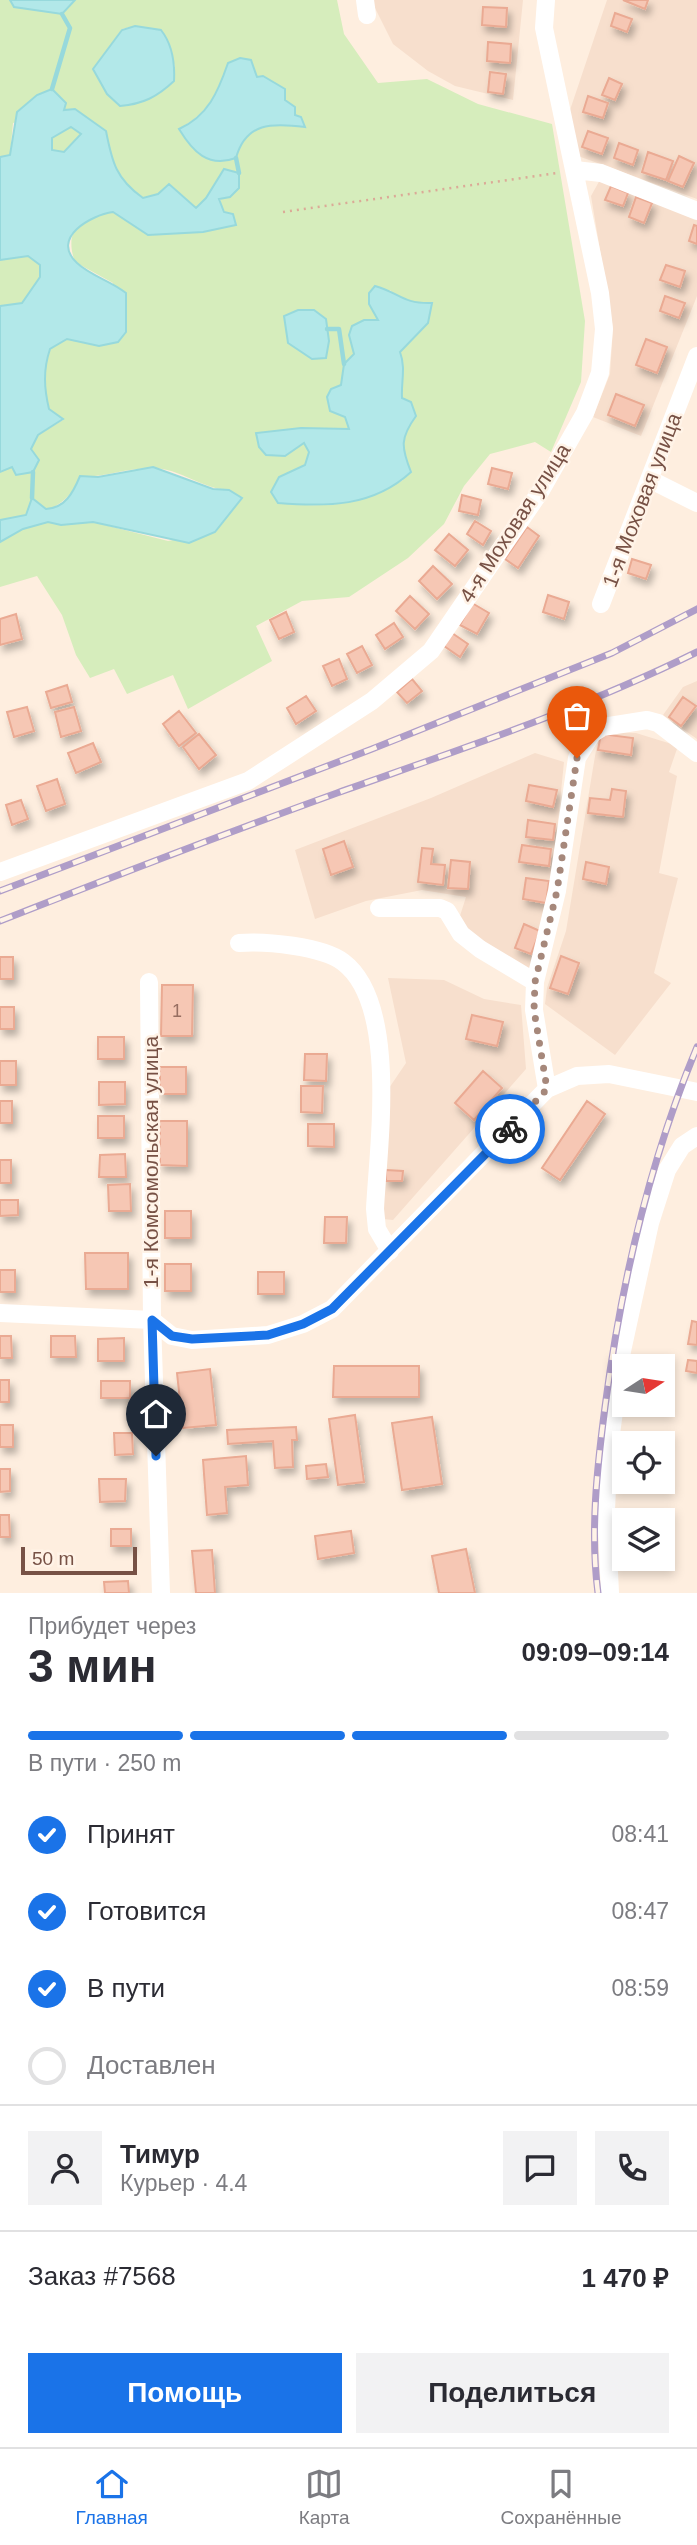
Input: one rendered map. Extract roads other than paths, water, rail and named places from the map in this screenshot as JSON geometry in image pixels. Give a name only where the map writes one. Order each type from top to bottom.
[{"type":"street","name":"4-я Моховая улица","points":[[0,872],[248,781],[372,701],[430,651],[540,492],[585,413],[600,373],[604,329],[575,170],[544,28],[546,0]]},
{"type":"street","points":[[575,170],[601,173],[697,211]]},
{"type":"street","name":"1-я Моховая улица","points":[[601,604],[697,356]]},
{"type":"street","points":[[651,480],[697,503]]},
{"type":"street","points":[[547,1089],[534,1010],[535,982],[557,891],[577,758],[592,734],[603,727],[647,720],[658,723],[697,753]]},
{"type":"street","points":[[379,908],[440,908],[447,911],[461,934],[535,982]]},
{"type":"street","points":[[239,943],[265,941],[323,953],[342,961],[363,984],[383,1062],[375,1209],[377,1229],[390,1251]]},
{"type":"street","name":"1-я Комсомольская улица","points":[[149,982],[152,1320],[161,1593]]},
{"type":"street","points":[[0,1313],[152,1320],[172,1336],[192,1339],[268,1335],[303,1324],[332,1309],[547,1089],[576,1076],[609,1074],[697,1092]]},
{"type":"street","points":[[610,1593],[606,1509],[608,1449],[622,1351],[650,1223],[667,1170],[682,1146],[697,1136]]},
{"type":"water","points":[[10,0],[75,0],[62,14],[14,7]]},
{"type":"water","points":[[135,26],[161,30],[172,54],[174,81],[149,99],[120,106],[107,94],[93,69],[122,30]]},
{"type":"water","points":[[240,58],[251,60],[257,77],[263,76],[285,89],[285,100],[295,107],[295,115],[301,117],[305,127],[282,125],[262,128],[246,137],[236,158],[226,161],[209,159],[190,145],[179,129],[205,110],[216,93],[228,63]]},
{"type":"water","points":[[52,89],[66,103],[64,110],[75,109],[106,131],[121,177],[143,198],[158,194],[169,184],[196,208],[206,198],[224,169],[239,173],[239,188],[230,197],[219,199],[224,212],[233,214],[236,225],[203,232],[148,235],[113,212],[94,218],[77,229],[68,245],[70,254],[88,271],[126,293],[126,332],[118,342],[99,346],[67,339],[50,349],[45,372],[47,401],[49,409],[63,419],[38,435],[31,449],[39,460],[33,472],[16,475],[12,467],[0,472],[0,306],[22,303],[40,277],[40,265],[28,256],[0,260],[0,157],[10,155],[17,112],[37,95]],"holes":[[[71,127],[81,134],[64,152],[52,150],[52,138]]]},
{"type":"water","points":[[375,286],[407,300],[432,303],[428,323],[400,352],[403,369],[402,398],[411,402],[416,416],[407,431],[404,443],[411,472],[381,492],[349,502],[314,505],[278,503],[271,492],[279,477],[305,465],[309,452],[304,443],[285,456],[266,455],[259,447],[256,433],[301,428],[349,429],[345,417],[330,411],[327,397],[331,389],[341,385],[344,364],[354,354],[349,335],[352,326],[364,320],[378,320],[369,304],[369,293]]},
{"type":"water","points":[[298,310],[314,310],[326,319],[329,341],[326,358],[312,359],[288,343],[284,316]]},
{"type":"water","points":[[153,467],[213,489],[229,490],[242,498],[215,532],[189,543],[93,522],[61,525],[48,522],[23,529],[0,542],[0,520],[26,515],[32,498],[46,509],[53,508],[68,499],[80,476],[98,477]]},
{"type":"waterway","points":[[52,89],[70,28],[62,14]]},
{"type":"waterway","points":[[236,158],[239,173]]},
{"type":"waterway","points":[[327,329],[339,329],[344,364]]},
{"type":"waterway","points":[[32,498],[33,472]]},
{"type":"railway","points":[[0,891],[372,749],[612,653],[697,609]]},
{"type":"railway","points":[[0,921],[252,824],[474,745],[609,692],[697,652]]},
{"type":"railway","points":[[598,1593],[595,1547],[597,1477],[619,1315],[651,1179],[697,1047]]}]
